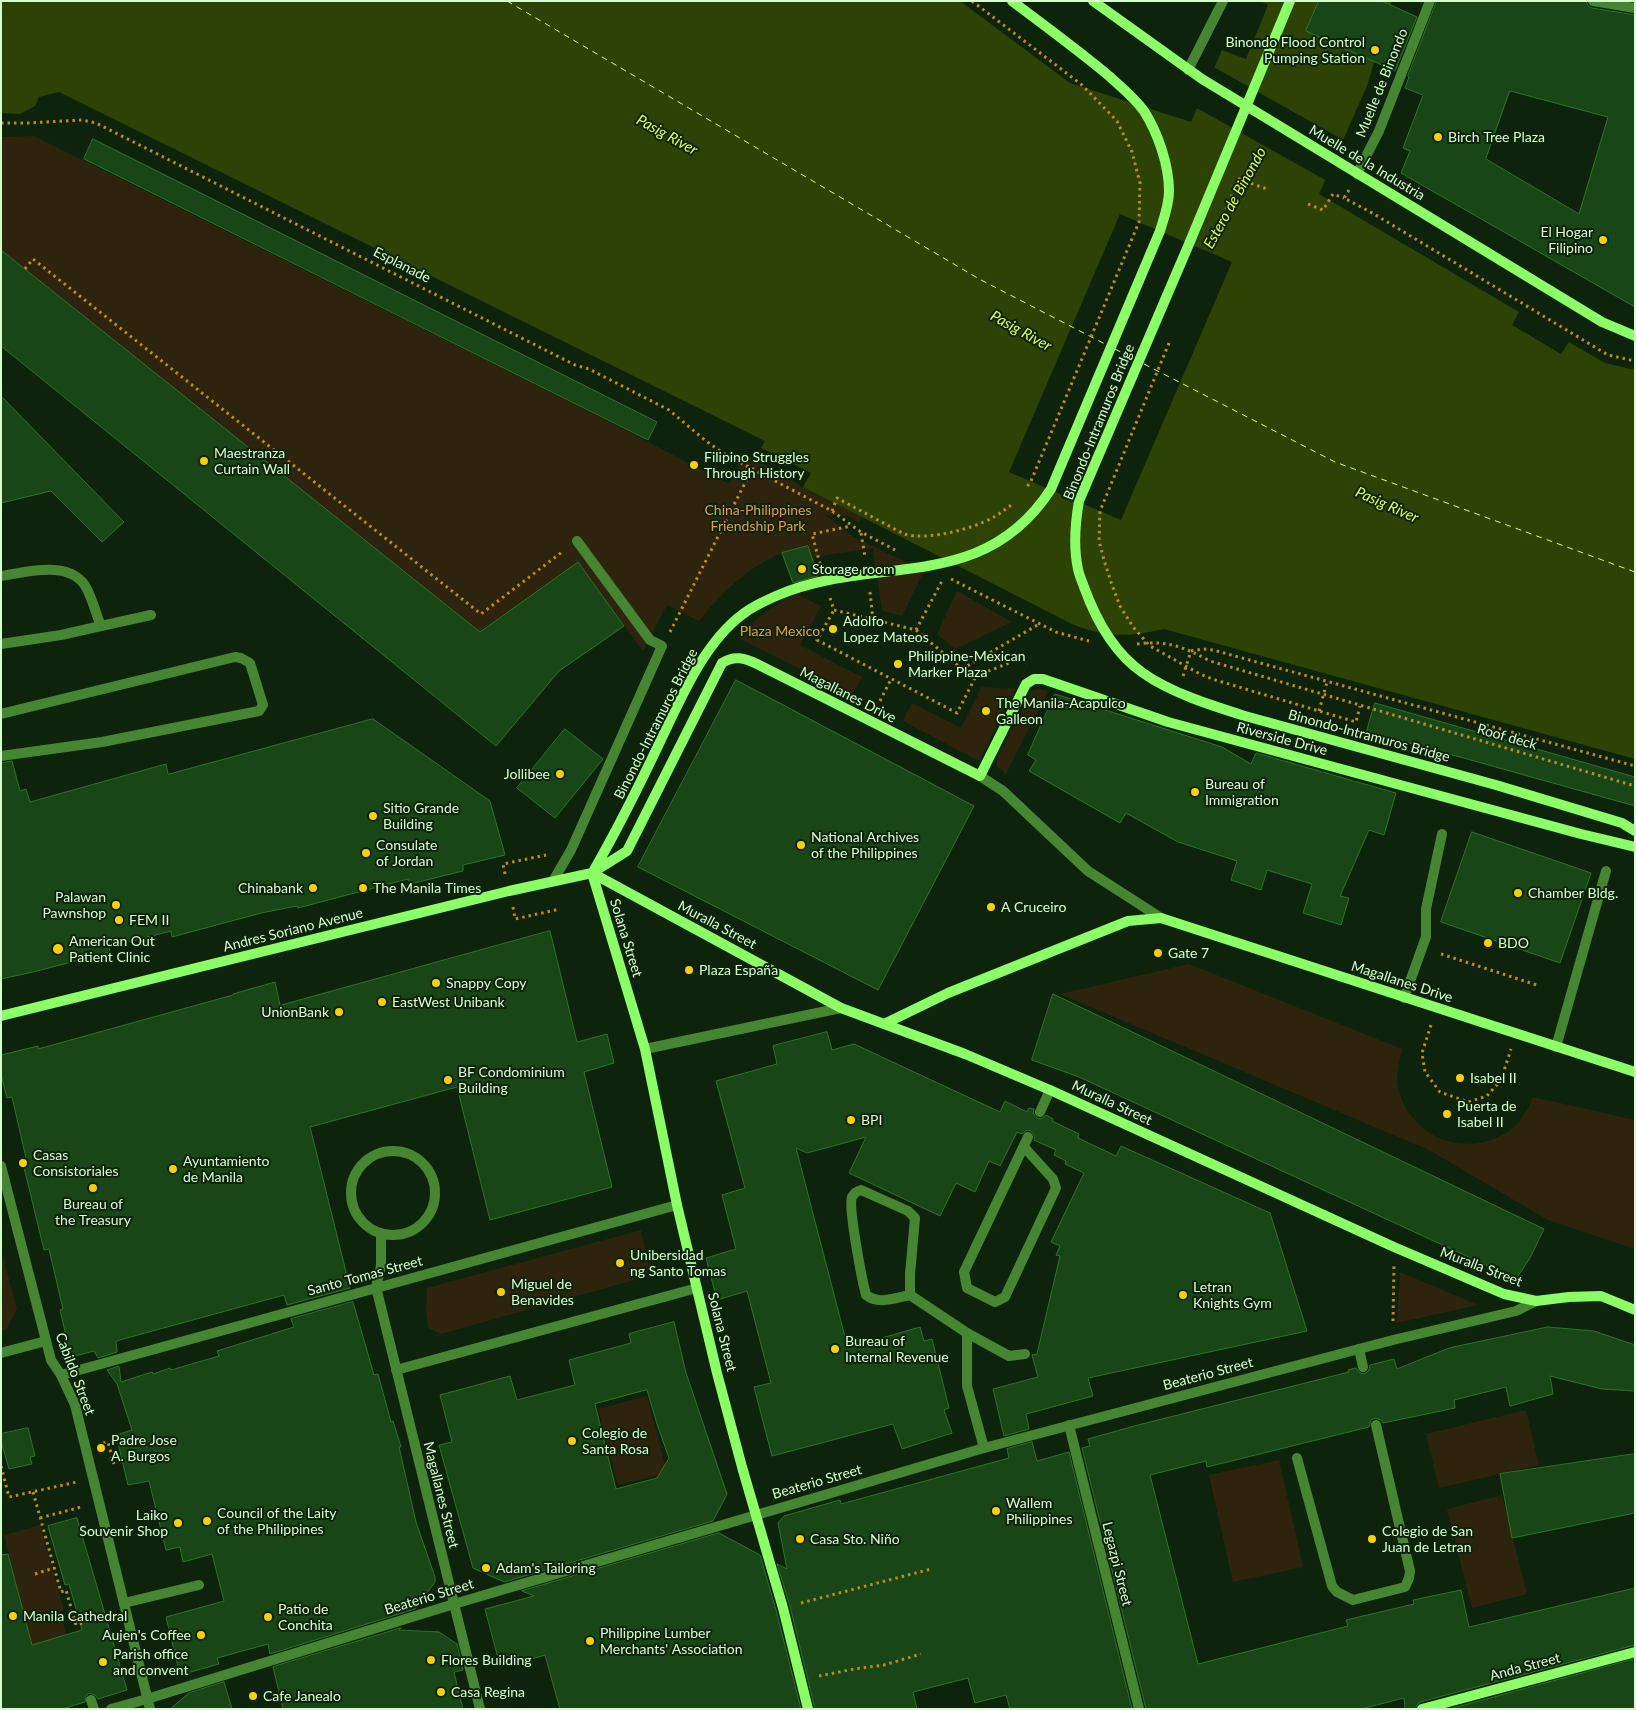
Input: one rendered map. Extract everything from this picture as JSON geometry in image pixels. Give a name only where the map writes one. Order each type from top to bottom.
[{"type":"street","name":"Binondo-Intramuros Bridge","points":[[592,873],[618,829],[681,700],[699,668],[717,640],[742,614],[758,604],[785,592],[814,583],[927,567],[968,557],[995,544],[1023,525],[1051,490],[1160,232],[1170,191],[1164,159],[1156,135],[1144,112],[1130,94],[1012,1]]},
{"type":"street","name":"Muelle de la Industria","points":[[1093,1],[1212,86],[1602,322],[1635,336]]},
{"type":"street","points":[[1188,70],[1223,1]]},
{"type":"street","name":"Binondo-Intramuros Bridge","points":[[1290,1],[1079,501],[1074,530],[1078,570],[1092,607],[1104,631],[1123,656],[1144,674],[1206,704],[1496,785],[1622,823],[1635,830]]},
{"type":"street","name":"Muelle de Binondo","points":[[1357,174],[1379,131],[1430,1]]},
{"type":"street","points":[[1593,1],[1635,8]]},
{"type":"street","points":[[553,881],[571,850],[662,646],[650,640],[577,541]]},
{"type":"street","points":[[1,576],[54,570],[77,577],[86,588],[101,626]]},
{"type":"street","points":[[1,644],[61,635],[151,615]]},
{"type":"street","points":[[1,714],[235,657],[242,658],[250,663],[263,705],[259,711],[102,742],[1,756]]},
{"type":"street","name":"Magallanes Drive","points":[[592,873],[627,851],[722,663],[734,657],[749,660],[980,776],[1010,797],[1088,871],[1161,918],[1635,1072]]},
{"type":"street","name":"Riverside Drive","points":[[980,776],[1026,684],[1034,679],[1043,679],[1168,722],[1635,847]]},
{"type":"street","points":[[1404,998],[1426,937],[1426,909],[1442,834]]},
{"type":"street","points":[[1556,1047],[1606,871]]},
{"type":"street","name":"Andres Soriano Avenue","points":[[1,1016],[480,898],[592,873]]},
{"type":"street","name":"Muralla Street","points":[[592,873],[841,1008],[965,1054],[1050,1090],[1394,1247],[1504,1294],[1536,1301],[1601,1296],[1635,1310]]},
{"type":"street","name":"Solana Street","points":[[592,873],[645,1049],[677,1205],[697,1288],[742,1467],[783,1608],[808,1709]]},
{"type":"street","name":"Magallanes Drive","points":[[884,1024],[948,993],[1128,921],[1161,918]]},
{"type":"street","points":[[645,1049],[841,1008]]},
{"type":"street","points":[[1040,1112],[1050,1090]]},
{"type":"street","points":[[1026,1142],[1053,1179],[1056,1188],[1005,1297],[995,1302],[968,1288],[964,1272],[1026,1142]]},
{"type":"street","points":[[392,1151],[417,1159],[427,1168],[433,1180],[435,1192],[434,1206],[428,1217],[413,1230],[394,1235],[381,1233],[369,1228],[360,1218],[354,1207],[351,1194],[353,1181],[359,1169],[368,1160],[379,1154],[392,1151]]},
{"type":"street","name":"Cabildo Street","points":[[1,1166],[51,1360],[61,1375],[75,1405],[149,1704]]},
{"type":"street","points":[[910,1295],[915,1218],[908,1211],[861,1190],[856,1192],[851,1197],[852,1210],[861,1272],[866,1295],[870,1299],[879,1301],[910,1295],[967,1333],[1009,1356],[1025,1354]]},
{"type":"street","name":"Santo Tomas Street","points":[[61,1375],[677,1205]]},
{"type":"street","points":[[376,1287],[381,1266],[381,1233]]},
{"type":"street","name":"Magallanes Street","points":[[376,1287],[480,1709]]},
{"type":"street","points":[[396,1370],[697,1288]]},
{"type":"street","name":"Beaterio Street","points":[[111,1709],[149,1704],[454,1604],[984,1448],[1359,1348],[1516,1311],[1536,1301]]},
{"type":"street","points":[[967,1333],[967,1386],[984,1448]]},
{"type":"street","points":[[1,1353],[46,1341]]},
{"type":"street","points":[[1359,1348],[1363,1367]]},
{"type":"street","name":"Legazpi Street","points":[[1069,1425],[1139,1709]]},
{"type":"street","points":[[1297,1458],[1332,1586],[1338,1592],[1353,1600],[1405,1587],[1410,1571],[1376,1425]]},
{"type":"street","points":[[124,1603],[199,1585]]},
{"type":"street","name":"Anda Street","points":[[1422,1709],[1450,1705],[1635,1652]]},
{"type":"path","points":[[972,1],[1082,85],[1117,121],[1132,152],[1140,183],[1139,222],[1030,481],[1024,490]]},
{"type":"path","name":"Esplanade","points":[[1,123],[28,124],[82,120],[96,123],[575,365],[589,369],[669,410],[726,455],[832,511],[861,532]]},
{"type":"path","points":[[1344,198],[1357,174]]},
{"type":"path","points":[[1239,179],[1267,190]]},
{"type":"path","points":[[1308,204],[1324,210],[1333,194],[1344,198],[1608,355],[1635,361]]},
{"type":"path","points":[[24,270],[33,259],[481,614],[577,541]]},
{"type":"path","points":[[1170,341],[1100,511],[1099,541],[1120,606],[1133,627],[1150,646],[1200,674],[1223,683],[1356,722],[1360,706]]},
{"type":"path","points":[[662,646],[752,469]]},
{"type":"path","points":[[832,511],[838,498],[904,534],[931,536],[962,529],[994,517],[1015,503],[1020,496]]},
{"type":"path","points":[[812,534],[851,526]]},
{"type":"path","points":[[916,630],[945,576]]},
{"type":"path","points":[[976,676],[962,669],[916,630],[834,610],[817,640],[957,713],[976,676],[1019,659]]},
{"type":"path","points":[[962,669],[1040,623]]},
{"type":"path","name":"Roof deck","points":[[1327,682],[1213,650],[1203,648],[1191,651],[1210,661],[1635,786]]},
{"type":"path","points":[[880,701],[891,679]]},
{"type":"path","points":[[1318,711],[1327,682],[1635,766]]},
{"type":"path","points":[[1441,954],[1540,986]]},
{"type":"path","points":[[1436,1008],[1422,1053],[1426,1072],[1440,1092],[1468,1102],[1487,1096],[1501,1080],[1516,1034]]},
{"type":"path","points":[[1393,1340],[1394,1247]]},
{"type":"path","points":[[1,1466],[10,1497],[71,1483]]},
{"type":"path","points":[[33,1492],[61,1592],[66,1590],[76,1625],[106,1616]]},
{"type":"path","points":[[40,1518],[79,1508]]},
{"type":"path","points":[[35,1574],[54,1568]]},
{"type":"path","points":[[783,1608],[930,1569]]},
{"type":"path","points":[[801,1680],[854,1669],[884,1666],[921,1654]]},
{"type":"green space","points":[[34,136],[590,412],[729,484],[746,454],[803,487],[862,516],[859,523],[848,516],[825,515],[854,537],[924,571],[902,616],[882,611],[873,548],[814,557],[824,586],[798,595],[821,606],[800,645],[862,677],[852,695],[738,638],[757,619],[776,605],[797,594],[821,586],[808,546],[782,553],[747,573],[716,601],[699,621],[667,605],[643,651],[578,562],[480,632],[1,250],[1,137]]},
{"type":"green space","points":[[957,591],[1012,622],[955,649],[937,634]]},
{"type":"green space","points":[[1038,642],[1031,658],[979,761],[903,721],[912,703],[961,728],[982,687],[1015,689]]},
{"type":"green space","points":[[1037,689],[1048,691],[1006,774],[997,767],[996,761],[1031,691]]},
{"type":"green space","points":[[1189,964],[1402,1049],[1398,1064],[1397,1080],[1404,1105],[1424,1129],[1450,1142],[1464,1144],[1479,1143],[1506,1133],[1518,1123],[1533,1097],[1635,1120],[1635,1249],[1548,1220],[1429,1150],[1060,994]]},
{"type":"green space","points":[[641,1230],[649,1267],[645,1277],[441,1334],[428,1328],[426,1311],[427,1288]]},
{"type":"green space","points":[[1,1250],[17,1309],[6,1330],[1,1331]]},
{"type":"green space","points":[[1400,1272],[1478,1305],[1397,1323]]},
{"type":"green space","points":[[647,1396],[667,1473],[618,1485],[598,1409]]},
{"type":"green space","points":[[1526,1410],[1539,1465],[1439,1488],[1426,1434]]},
{"type":"green space","points":[[1279,1460],[1303,1567],[1233,1582],[1209,1475]]},
{"type":"green space","points":[[1502,1495],[1527,1594],[1472,1608],[1447,1509]]},
{"type":"green space","points":[[40,1525],[64,1610],[60,1612],[66,1634],[61,1636],[62,1638],[32,1646],[4,1535]]},
{"type":"water","points":[[1,1],[960,1],[1070,83],[1191,122],[1222,50],[1246,59],[1268,5],[1260,1],[1392,1],[1367,86],[1319,194],[1519,312],[1512,325],[1561,354],[1569,342],[1605,363],[1635,370],[1635,759],[1164,629],[1139,634],[1118,635],[1096,632],[1072,624],[803,487],[810,473],[761,448],[765,441],[59,92],[39,97],[35,106],[20,114],[1,113]]},
{"type":"pier","points":[[1212,66],[1345,141],[1327,181],[1195,107]]},
{"type":"pier","points":[[1120,214],[1232,262],[1121,520],[1009,472]]},
{"type":"pier","points":[[761,448],[811,473],[803,487],[801,486],[807,474],[760,450]]},
{"type":"building","name":"Binondo Flood Control Pumping Station","points":[[1319,1],[1382,1],[1417,17],[1395,71],[1306,31]]},
{"type":"building","name":"Birch Tree Plaza","points":[[1437,1],[1586,1],[1588,6],[1592,8],[1635,15],[1635,307],[1401,173],[1410,151],[1403,148],[1423,95],[1405,88]],"holes":[[[1510,91],[1608,117],[1579,214],[1486,159]]]},
{"type":"building","points":[[93,139],[657,422],[648,440],[84,159]]},
{"type":"building","name":"Maestranza Curtain Wall","points":[[1,250],[480,632],[578,562],[624,626],[559,671],[496,746],[1,346]]},
{"type":"building","points":[[1,396],[124,522],[102,542],[51,491],[1,503]]},
{"type":"building","name":"Storage room","points":[[808,546],[818,576],[793,583],[782,553]]},
{"type":"building","name":"National Archives of the Philippines","points":[[736,680],[974,806],[878,990],[638,867]]},
{"type":"building","name":"Bureau of Immigration","points":[[1055,694],[1222,747],[1251,764],[1256,753],[1396,793],[1384,835],[1369,830],[1340,896],[1349,898],[1341,925],[1303,913],[1312,884],[1267,870],[1261,890],[1231,880],[1237,861],[1178,842],[1126,813],[1120,823],[1029,771],[1036,760],[1028,755]]},
{"type":"building","points":[[1375,703],[1635,777],[1635,806],[1367,731]]},
{"type":"building","points":[[373,719],[490,801],[505,855],[463,865],[463,871],[410,884],[408,879],[298,908],[297,906],[261,913],[172,937],[171,931],[109,947],[110,952],[1,979],[1,763],[12,761],[20,791],[26,789],[30,802],[166,764],[168,774]]},
{"type":"building","name":"Jollibee","points":[[565,729],[603,759],[555,818],[517,788]]},
{"type":"building","name":"Chamber Bldg.","points":[[1472,832],[1591,873],[1560,963],[1441,922]]},
{"type":"building","points":[[550,931],[577,1042],[607,1034],[614,1063],[584,1072],[612,1187],[490,1220],[457,1087],[310,1127],[350,1288],[287,1305],[284,1295],[116,1341],[117,1352],[98,1358],[94,1351],[71,1357],[60,1310],[63,1309],[49,1249],[44,1250],[22,1159],[26,1158],[12,1097],[7,1098],[1,1074],[1,1055],[38,1046],[38,1049],[275,982],[280,1005]]},
{"type":"building","points":[[1053,994],[1544,1229],[1530,1258],[1516,1279],[1079,1077],[1032,1060]]},
{"type":"building","points":[[827,1032],[832,1050],[854,1044],[1000,1112],[1005,1101],[1027,1112],[1029,1108],[1034,1109],[1033,1113],[1037,1118],[1041,1119],[1046,1115],[1053,1119],[1052,1121],[1079,1134],[1078,1138],[1116,1156],[1121,1146],[1270,1213],[1307,1331],[1088,1378],[1093,1396],[1026,1414],[1029,1429],[1004,1436],[993,1389],[1038,1377],[1032,1355],[1037,1354],[1060,1256],[1056,1255],[1060,1246],[1051,1242],[1084,1173],[1065,1164],[1066,1161],[1054,1155],[1056,1150],[1034,1140],[1035,1136],[1031,1131],[1027,1130],[1022,1134],[1017,1132],[1000,1166],[989,1161],[975,1192],[956,1183],[940,1216],[849,1173],[866,1137],[807,1153],[796,1148],[845,1337],[851,1335],[854,1346],[920,1327],[924,1341],[932,1339],[949,1408],[944,1410],[952,1433],[902,1449],[893,1424],[772,1456],[754,1387],[771,1383],[747,1291],[717,1300],[706,1258],[736,1249],[722,1195],[745,1188],[716,1081],[777,1064],[773,1046]]},
{"type":"building","points":[[353,1302],[374,1375],[378,1374],[391,1422],[393,1421],[401,1447],[399,1447],[416,1522],[435,1577],[435,1582],[415,1609],[270,1654],[268,1644],[217,1658],[219,1664],[180,1675],[166,1617],[224,1601],[212,1554],[183,1562],[180,1547],[166,1550],[149,1481],[128,1485],[116,1435],[132,1430],[117,1384],[107,1370],[119,1366],[121,1382],[152,1372],[153,1374],[170,1368],[171,1370],[219,1356],[217,1351],[294,1327],[291,1319]]},
{"type":"building","name":"Colegio de Santa Rosa","points":[[674,1322],[686,1373],[727,1494],[713,1521],[504,1582],[473,1568],[439,1445],[452,1442],[440,1395],[510,1376],[517,1400],[575,1385],[569,1360],[631,1343],[629,1334]],"holes":[[[647,1390],[669,1458],[657,1478],[616,1489],[595,1404]]]},
{"type":"building","points":[[1548,1327],[1594,1331],[1635,1345],[1635,1391],[1602,1389],[1550,1376],[1553,1394],[1510,1406],[1506,1387],[1454,1400],[1455,1408],[1383,1423],[1375,1418],[1371,1420],[1369,1427],[1207,1467],[1206,1461],[1150,1475],[1198,1664],[1348,1626],[1346,1620],[1414,1604],[1413,1600],[1461,1590],[1469,1627],[1635,1588],[1635,1645],[1420,1702],[1415,1709],[1405,1709],[1404,1698],[1361,1709],[1146,1709],[1082,1448],[1090,1446],[1088,1439],[1349,1372],[1348,1370],[1356,1368],[1360,1373],[1365,1374],[1369,1370],[1370,1365],[1394,1359],[1397,1369],[1449,1348]]},
{"type":"building","points":[[28,1428],[35,1456],[30,1457],[32,1464],[9,1469],[1,1441],[1,1434]]},
{"type":"building","points":[[1032,1442],[1037,1461],[1069,1452],[1132,1709],[1010,1709],[1006,1695],[975,1703],[968,1678],[913,1692],[917,1709],[815,1709],[790,1606],[777,1564],[787,1569],[778,1523],[784,1516],[840,1500],[841,1504],[1009,1458],[1007,1449]]},
{"type":"building","points":[[1635,1454],[1635,1513],[1512,1538],[1500,1474]]},
{"type":"building","points":[[77,1518],[127,1690],[98,1699],[95,1695],[89,1693],[86,1696],[85,1702],[62,1709],[1,1709],[1,1555],[8,1554],[32,1645],[82,1630],[69,1584],[65,1585],[48,1526]]},
{"type":"building","points":[[719,1533],[760,1555],[801,1709],[560,1709],[545,1655],[525,1661],[523,1656],[499,1662],[485,1609],[534,1596],[522,1591]]},
{"type":"building","points":[[401,1628],[399,1630],[439,1632],[457,1644],[463,1670],[454,1672],[463,1709],[283,1709],[273,1667]]},
{"type":"building","points":[[1635,1659],[1635,1709],[1450,1709]]},
{"type":"building","points":[[224,1682],[232,1709],[170,1709],[189,1693]]},
{"type":"ferry route","points":[[507,1],[981,280],[1107,345]]},
{"type":"ferry route","points":[[1115,349],[1136,360]]},
{"type":"ferry route","points":[[1144,364],[1335,462],[1635,572]]},
{"type":"place","name":"Binondo Flood Control Pumping Station","points":[[1375,50]]},
{"type":"place","name":"Birch Tree Plaza","points":[[1438,137]]},
{"type":"place","name":"El Hogar Filipino","points":[[1603,240]]},
{"type":"place","name":"Maestranza Curtain Wall","points":[[204,461]]},
{"type":"place","name":"Filipino Struggles Through History","points":[[694,465]]},
{"type":"place","name":"Storage room","points":[[802,569]]},
{"type":"place","name":"Adolfo Lopez Mateos","points":[[833,629]]},
{"type":"place","name":"Philippine-Mexican Marker Plaza","points":[[898,664]]},
{"type":"place","name":"The Manila-Acapulco Galleon","points":[[986,711]]},
{"type":"place","name":"Jollibee","points":[[560,774]]},
{"type":"place","name":"Bureau of Immigration","points":[[1195,792]]},
{"type":"place","name":"Sitio Grande Building","points":[[373,816]]},
{"type":"place","name":"National Archives of the Philippines","points":[[801,845]]},
{"type":"place","name":"Consulate of Jordan","points":[[366,853]]},
{"type":"place","name":"Chinabank","points":[[313,888]]},
{"type":"place","name":"The Manila Times","points":[[363,888]]},
{"type":"place","name":"Chamber Bldg.","points":[[1518,893]]},
{"type":"place","name":"Palawan Pawnshop","points":[[116,905]]},
{"type":"place","name":"A Cruceiro","points":[[991,907]]},
{"type":"place","name":"FEM II","points":[[119,920]]},
{"type":"place","name":"BDO","points":[[1488,943]]},
{"type":"place","name":"American Out Patient Clinic","points":[[58,949]]},
{"type":"place","name":"Gate 7","points":[[1158,953]]},
{"type":"place","name":"Plaza España","points":[[689,970]]},
{"type":"place","name":"Snappy Copy","points":[[436,983]]},
{"type":"place","name":"EastWest Unibank","points":[[382,1002]]},
{"type":"place","name":"UnionBank","points":[[339,1012]]},
{"type":"place","name":"Isabel II","points":[[1460,1078]]},
{"type":"place","name":"BF Condominium Building","points":[[448,1080]]},
{"type":"place","name":"Puerta de Isabel II","points":[[1447,1114]]},
{"type":"place","name":"BPI","points":[[851,1120]]},
{"type":"place","name":"Casas Consistoriales","points":[[23,1163]]},
{"type":"place","name":"Ayuntamiento de Manila","points":[[173,1169]]},
{"type":"place","name":"Bureau of the Treasury","points":[[93,1188]]},
{"type":"place","name":"Unibersidad ng Santo Tomas","points":[[620,1263]]},
{"type":"place","name":"Miguel de Benavides","points":[[501,1292]]},
{"type":"place","name":"Letran Knights Gym","points":[[1183,1295]]},
{"type":"place","name":"Bureau of Internal Revenue","points":[[835,1349]]},
{"type":"place","name":"Colegio de Santa Rosa","points":[[572,1441]]},
{"type":"place","name":"Padre Jose A. Burgos","points":[[101,1448]]},
{"type":"place","name":"Wallem Philippines","points":[[996,1511]]},
{"type":"place","name":"Council of the Laity of the Philippines","points":[[207,1521]]},
{"type":"place","name":"Laiko Souvenir Shop","points":[[178,1523]]},
{"type":"place","name":"Casa Sto. Niño","points":[[800,1539]]},
{"type":"place","name":"Colegio de San Juan de Letran","points":[[1372,1539]]},
{"type":"place","name":"Adam's Tailoring","points":[[486,1568]]},
{"type":"place","name":"Manila Cathedral","points":[[13,1616]]},
{"type":"place","name":"Patio de Conchita","points":[[268,1617]]},
{"type":"place","name":"Aujen's Coffee","points":[[201,1635]]},
{"type":"place","name":"Philippine Lumber Merchants' Association","points":[[590,1641]]},
{"type":"place","name":"Flores Building","points":[[431,1660]]},
{"type":"place","name":"Parish office and convent","points":[[103,1662]]},
{"type":"place","name":"Casa Regina","points":[[441,1692]]},
{"type":"place","name":"Cafe Janealo","points":[[253,1696]]},
{"type":"water label","name":"Pasig River","points":[[667,135]]},
{"type":"water label","name":"Estero de Binondo","points":[[1235,198]]},
{"type":"water label","name":"Pasig River","points":[[1021,331]]},
{"type":"water label","name":"Pasig River","points":[[1387,505]]},
{"type":"park label","name":"China-Philippines Friendship Park","points":[[758,518]]},
{"type":"park label","name":"Plaza Mexico","points":[[780,631]]}]
